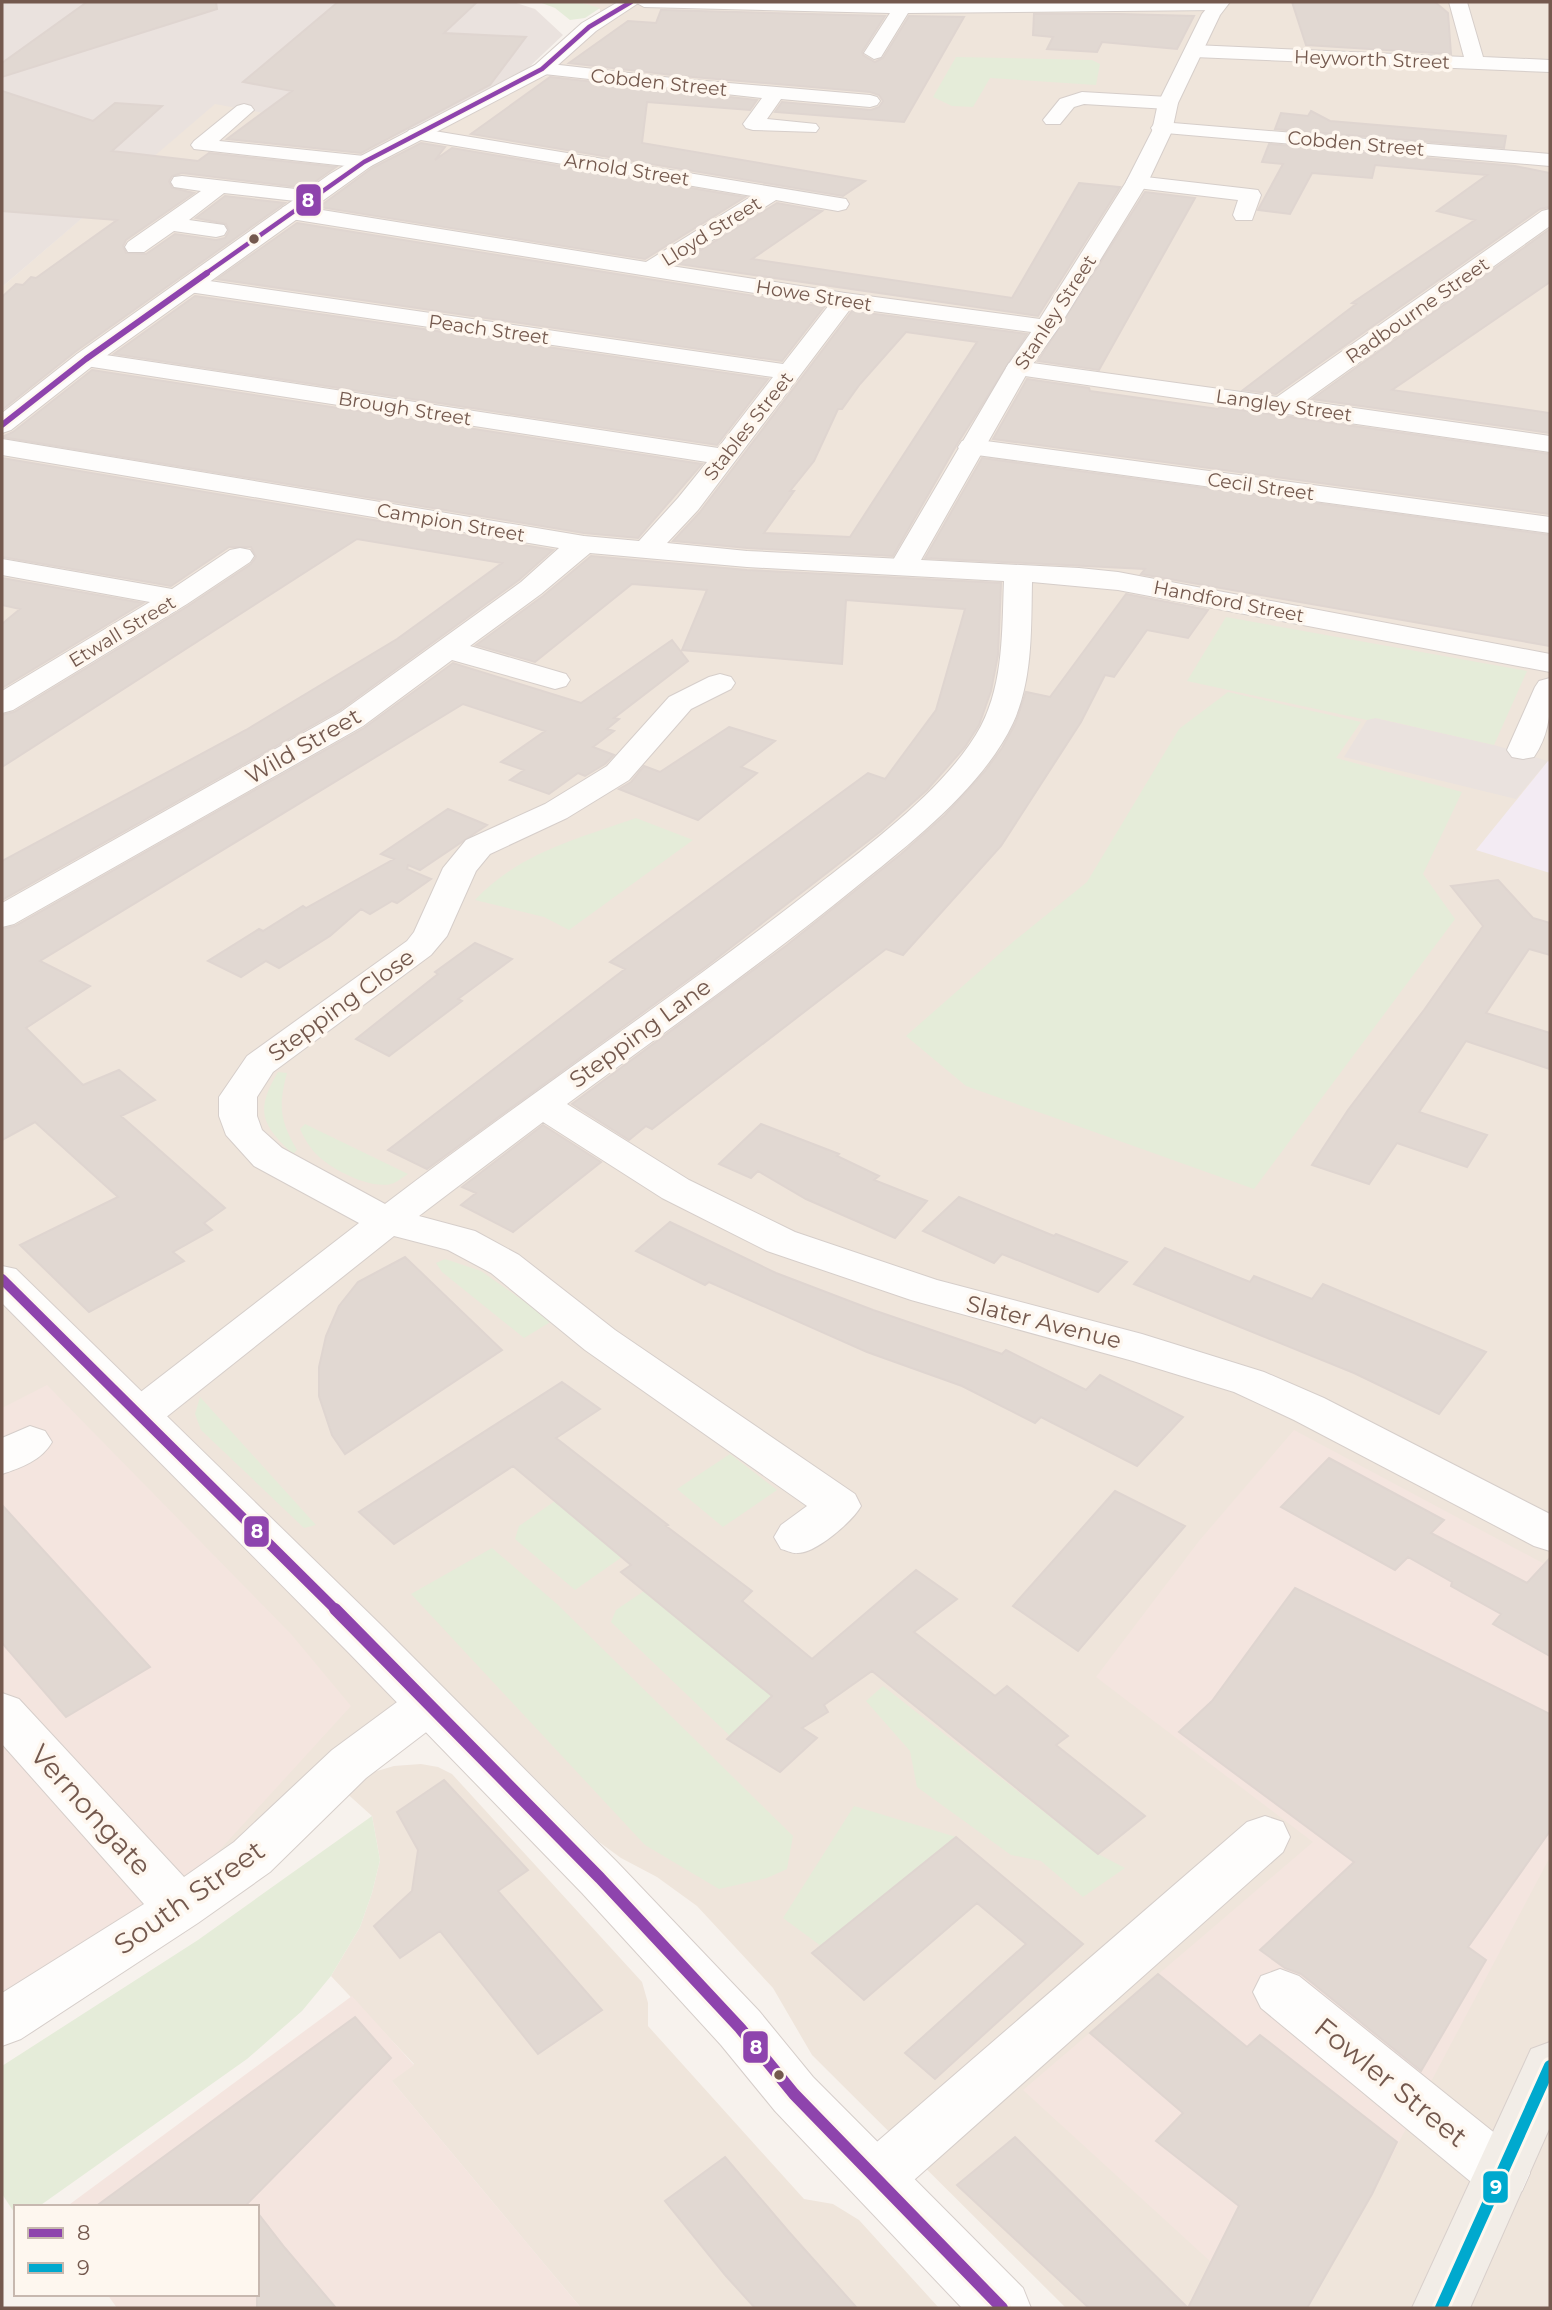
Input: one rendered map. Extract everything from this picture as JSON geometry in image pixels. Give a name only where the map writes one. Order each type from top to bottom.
[{"type":"main road","points":[[1441,2308],[1550,2066]]},
{"type":"street","points":[[2,425],[86,359],[364,162],[542,69],[583,32],[631,2]]},
{"type":"street","points":[[644,2],[896,5],[1219,4]]},
{"type":"street","points":[[1458,2],[1475,63]]},
{"type":"street","name":"Stanley Street","points":[[904,567],[1018,368],[1047,327],[1137,182],[1161,128],[1168,103],[1219,4]]},
{"type":"street","points":[[874,53],[900,11],[896,5]]},
{"type":"street","name":"Heyworth Street","points":[[1194,51],[1550,66]]},
{"type":"street","name":"Cobden Street","points":[[542,69],[612,79],[870,101]]},
{"type":"street","points":[[776,93],[753,124],[809,128]]},
{"type":"street","points":[[1053,120],[1066,103],[1082,98],[1168,103]]},
{"type":"street","points":[[244,110],[201,145],[364,162]]},
{"type":"street","name":"Cobden Street","points":[[1161,128],[1550,160]]},
{"type":"street","name":"Arnold Street","points":[[416,134],[838,204]]},
{"type":"street","points":[[182,182],[313,197]]},
{"type":"street","points":[[1137,182],[1250,195],[1244,215]]},
{"type":"street","points":[[136,247],[219,187]]},
{"type":"street","name":"Lloyd Street","points":[[650,269],[772,193]]},
{"type":"street","name":"Howe Street","points":[[291,212],[845,300],[1047,327]]},
{"type":"street","name":"Radbourne Street","points":[[1283,405],[1550,216]]},
{"type":"street","points":[[170,224],[216,230]]},
{"type":"street","name":"Peach Street","points":[[189,285],[789,372]]},
{"type":"street","name":"Stables Street","points":[[648,549],[725,457],[845,300]]},
{"type":"street","name":"Brough Street","points":[[86,359],[725,457]]},
{"type":"street","name":"Langley Street","points":[[1018,368],[1550,444]]},
{"type":"street","name":"Campion Street","points":[[2,447],[584,544],[747,559],[904,567]]},
{"type":"street","name":"Cecil Street","points":[[971,447],[1550,525]]},
{"type":"street","name":"Wild Street","points":[[2,917],[352,719],[531,588],[565,557],[584,544]]},
{"type":"street","name":"Etwall Street","points":[[2,704],[177,598],[240,556]]},
{"type":"street","points":[[2,567],[177,598]]},
{"type":"street","name":"Handford Street","points":[[904,567],[1118,581],[1550,663]]},
{"type":"street","name":"Stepping Lane","points":[[140,1415],[386,1221],[788,925],[888,846],[920,816],[963,770],[995,728],[1007,696],[1016,654],[1018,573]]},
{"type":"street","points":[[448,649],[555,680]]},
{"type":"street","name":"Stepping Close","points":[[720,683],[680,703],[618,773],[556,811],[478,847],[460,868],[430,936],[419,948],[260,1064],[238,1097],[238,1116],[244,1135],[268,1157],[386,1221],[461,1240],[505,1264],[600,1340],[839,1506],[797,1536]]},
{"type":"street","points":[[1523,750],[1550,687]]},
{"type":"street","name":"Slater Avenue","points":[[542,1104],[630,1164],[736,1223],[818,1256],[887,1279],[1152,1349],[1252,1383],[1373,1441],[1550,1535]]},
{"type":"street","points":[[2,1279],[429,1704],[740,2028],[794,2094],[1002,2308]]},
{"type":"street","name":"South Street","points":[[2,2022],[180,1908],[252,1857],[349,1763],[429,1704]]},
{"type":"street","name":"Vernongate","points":[[2,1712],[180,1908]]},
{"type":"street","points":[[876,2179],[1265,1837]]},
{"type":"street","name":"Fowler Street","points":[[1279,1992],[1502,2173]]},
{"type":"shaded area","points":[[2,2],[513,2],[535,9],[563,35],[526,70],[394,137],[215,104],[2,287]]},
{"type":"shaded area","points":[[579,2],[1550,2],[1550,2308],[1066,2308],[812,2055],[773,1988],[697,1906],[657,1877],[621,1858],[599,1842],[442,1686],[339,1753],[268,1821],[145,1913],[2,2002],[2,287],[215,103],[394,137],[547,76],[600,26],[600,9]]},
{"type":"shaded area","points":[[1375,718],[1494,745],[1548,761],[1516,799],[1344,757],[1367,720]]},
{"type":"shaded area","points":[[1548,761],[1550,873],[1476,850]]},
{"type":"shaded area","points":[[47,1385],[291,1634],[351,1706],[195,1877],[2,1996],[2,1408]]},
{"type":"shaded area","points":[[1294,1430],[1550,1567],[1550,1857],[1372,2193],[1307,2308],[1298,2308],[1211,2262],[1023,2090],[1313,1842],[1096,1677],[1199,1541]]},
{"type":"shaded area","points":[[421,1764],[438,1767],[452,1774],[642,1982],[648,2003],[648,2026],[804,2199],[833,2204],[859,2220],[939,2308],[581,2308],[391,2080],[414,2064],[331,1976],[360,1927],[380,1860],[372,1816],[343,1790],[367,1774],[394,1766]]},
{"type":"shaded area","points":[[352,1996],[414,2065],[392,2081],[581,2308],[117,2308],[108,2296],[259,2296],[259,2205],[69,2205]]},
{"type":"green space","points":[[539,2],[579,2],[600,8],[585,18],[570,20],[555,8]]},
{"type":"green space","points":[[956,57],[1092,60],[1100,64],[1096,85],[990,78],[973,107],[952,106],[933,97]]},
{"type":"green space","points":[[1226,617],[1527,671],[1494,745],[1376,718],[1367,720],[1187,681]]},
{"type":"green space","points":[[1228,692],[1361,722],[1336,758],[1462,792],[1423,874],[1455,919],[1254,1189],[966,1086],[906,1036],[1014,941],[1087,882],[1179,729]]},
{"type":"green space","points":[[636,818],[693,840],[569,930],[544,917],[475,900],[510,870],[530,859],[550,849]]},
{"type":"green space","points":[[278,1072],[287,1073],[282,1095],[282,1113],[297,1150],[293,1154],[274,1134],[265,1116],[266,1097]]},
{"type":"green space","points":[[305,1124],[408,1174],[385,1185],[349,1176],[326,1162],[311,1148],[300,1129]]},
{"type":"green space","points":[[445,1259],[481,1271],[552,1321],[524,1338],[442,1272],[436,1263]]},
{"type":"green space","points":[[200,1397],[316,1525],[304,1528],[201,1430],[195,1414]]},
{"type":"green space","points":[[730,1454],[777,1490],[723,1527],[677,1489]]},
{"type":"green space","points":[[555,1501],[622,1557],[575,1590],[515,1539],[519,1526]]},
{"type":"green space","points":[[492,1548],[557,1604],[793,1836],[787,1869],[767,1878],[719,1889],[645,1845],[411,1594]]},
{"type":"green space","points":[[644,1591],[772,1696],[730,1736],[611,1622],[616,1610]]},
{"type":"green space","points":[[883,1686],[1098,1854],[1125,1868],[1083,1897],[1041,1861],[1011,1855],[917,1787],[910,1751],[866,1701]]},
{"type":"green space","points":[[854,1806],[956,1837],[821,1946],[783,1918]]},
{"type":"green space","points":[[372,1816],[380,1860],[360,1927],[331,1976],[302,2011],[247,2059],[41,2205],[14,2205],[14,2212],[2,2194],[2,2066],[198,1940]]},
{"type":"building","points":[[87,2],[216,2],[217,9],[2,77],[2,63]]},
{"type":"building","points":[[338,2],[477,2],[444,33],[526,37],[490,85],[361,153],[227,139],[292,91],[243,82]]},
{"type":"building","points":[[1292,2],[1435,2],[1448,13],[1451,54],[1306,45]]},
{"type":"building","points":[[661,10],[885,16],[862,52],[875,62],[883,58],[909,16],[964,17],[904,122],[775,112],[782,102],[871,110],[879,107],[883,101],[879,95],[870,92],[681,76],[569,63],[628,21],[656,23]]},
{"type":"building","points":[[1034,14],[1194,16],[1177,49],[1102,42],[1097,52],[1047,49],[1053,37],[1033,35]]},
{"type":"building","points":[[550,77],[757,100],[750,110],[647,102],[642,143],[865,181],[843,196],[471,134]]},
{"type":"building","points":[[2,91],[93,121],[115,103],[162,106],[112,151],[198,161],[209,153],[336,167],[306,188],[182,173],[172,176],[169,181],[172,188],[194,193],[126,240],[123,246],[126,253],[146,254],[175,234],[216,240],[225,238],[229,231],[226,224],[196,218],[225,196],[285,203],[75,352],[2,410],[2,297],[16,284],[23,285],[31,277],[36,278],[117,220],[2,211]]},
{"type":"building","points":[[1311,111],[1330,121],[1506,136],[1504,148],[1275,129],[1281,113],[1308,116]]},
{"type":"building","points":[[421,143],[445,147],[435,160],[452,148],[745,197],[645,259],[319,207],[372,168]]},
{"type":"building","points":[[1269,144],[1515,166],[1550,173],[1550,207],[1540,209],[1276,394],[1243,390],[1356,304],[1352,303],[1475,220],[1437,211],[1487,175],[1375,165],[1372,178],[1312,173],[1290,214],[1258,210],[1283,164],[1262,162]]},
{"type":"building","points":[[1079,183],[1120,187],[1038,316],[678,264],[777,203],[822,211],[752,259],[1012,298]]},
{"type":"building","points":[[1145,192],[1195,198],[1099,370],[1038,361]]},
{"type":"building","points":[[297,223],[824,307],[782,361],[217,279]]},
{"type":"building","points":[[1550,229],[1550,282],[1392,390],[1550,413],[1550,433],[1312,399]]},
{"type":"building","points":[[195,296],[768,379],[717,445],[114,354]]},
{"type":"building","points":[[852,311],[1027,334],[956,446],[893,556],[673,541],[700,512]],"holes":[[[906,332],[977,342],[850,537],[764,533],[794,491],[790,491],[814,461],[838,409],[842,409],[860,384]]]},
{"type":"building","points":[[92,370],[702,464],[638,538],[584,533],[2,437],[13,432]]},
{"type":"building","points":[[1027,379],[1089,388],[1090,391],[1550,454],[1550,514],[993,439]]},
{"type":"building","points":[[2,458],[553,550],[519,580],[340,710],[2,900],[2,861],[246,730],[397,639],[502,563],[357,539],[2,767],[2,715],[14,712],[188,606],[251,564],[256,557],[251,547],[229,547],[171,586],[2,557]]},
{"type":"building","points":[[982,458],[1550,535],[1550,646],[1141,574],[1145,569],[925,558]]},
{"type":"building","points":[[591,556],[747,570],[1001,583],[998,655],[991,691],[979,725],[965,747],[927,790],[881,831],[707,966],[427,1169],[388,1150],[625,969],[610,962],[868,773],[885,779],[936,710],[965,609],[846,600],[842,664],[682,650],[707,590],[632,584],[535,662],[476,645],[543,596]]},
{"type":"building","points":[[2,578],[143,603],[2,688],[2,624],[20,609],[2,605]]},
{"type":"building","points":[[1126,594],[1208,610],[1188,638],[1147,630],[1114,677],[1105,675],[1081,722],[1001,846],[903,955],[886,949],[652,1129],[646,1126],[629,1140],[572,1104],[787,945],[901,854],[945,815],[1002,748],[1015,724],[1026,692],[1050,697]]},
{"type":"building","points":[[672,640],[688,661],[614,718],[619,719],[607,729],[614,731],[593,747],[614,755],[585,776],[578,773],[549,794],[510,780],[524,770],[501,762],[545,731],[463,704],[40,961],[90,986],[26,1028],[83,1085],[119,1070],[155,1100],[121,1116],[225,1208],[204,1223],[212,1230],[173,1252],[184,1261],[89,1312],[20,1245],[118,1197],[35,1122],[2,1140],[2,929],[15,926],[364,728],[453,663],[581,703]]},
{"type":"building","points":[[729,727],[775,741],[741,767],[757,773],[698,820],[619,789],[631,782],[644,766],[660,772]]},
{"type":"building","points":[[448,809],[487,825],[420,870],[408,865],[407,869],[431,879],[397,903],[392,901],[370,914],[361,909],[330,936],[279,968],[266,961],[241,977],[208,961],[259,929],[263,931],[303,906],[306,908],[394,859],[381,854]]},
{"type":"building","points":[[1498,880],[1533,918],[1550,923],[1550,955],[1529,949],[1486,1013],[1550,1033],[1550,1069],[1466,1041],[1419,1112],[1487,1135],[1467,1167],[1397,1143],[1369,1184],[1312,1165],[1348,1110],[1424,1010],[1483,926],[1451,886]]},
{"type":"building","points":[[475,943],[512,959],[389,1056],[356,1039],[438,974],[435,972]]},
{"type":"building","points":[[761,1124],[839,1154],[837,1156],[879,1176],[874,1180],[927,1201],[895,1238],[806,1199],[758,1171],[751,1178],[719,1164]]},
{"type":"building","points":[[543,1125],[601,1162],[513,1232],[461,1205],[476,1193],[462,1187]]},
{"type":"building","points":[[959,1197],[1127,1262],[1098,1292],[1002,1254],[994,1263],[923,1231]]},
{"type":"building","points":[[670,1222],[776,1273],[873,1310],[1002,1354],[1006,1350],[1086,1390],[1100,1375],[1183,1417],[1137,1466],[1041,1417],[1035,1423],[962,1386],[867,1352],[709,1282],[705,1285],[636,1251]]},
{"type":"building","points":[[1165,1248],[1250,1282],[1254,1276],[1312,1299],[1323,1284],[1486,1352],[1439,1414],[1354,1373],[1134,1284]]},
{"type":"building","points":[[405,1257],[502,1350],[345,1454],[332,1435],[319,1396],[319,1367],[326,1336],[339,1306],[358,1282]]},
{"type":"building","points":[[562,1382],[600,1409],[556,1438],[752,1591],[742,1601],[812,1659],[916,1570],[957,1599],[914,1632],[995,1696],[1007,1686],[1068,1736],[1056,1745],[1145,1816],[1098,1854],[872,1671],[824,1705],[828,1712],[802,1728],[817,1738],[780,1772],[727,1739],[772,1696],[621,1572],[631,1565],[513,1466],[394,1544],[359,1512]]},
{"type":"building","points":[[1329,1458],[1444,1520],[1431,1533],[1527,1583],[1550,1558],[1550,1656],[1493,1624],[1501,1614],[1451,1586],[1452,1582],[1408,1557],[1395,1570],[1281,1507]]},
{"type":"building","points":[[1115,1491],[1185,1526],[1078,1651],[1013,1606]]},
{"type":"building","points":[[2,1505],[150,1667],[66,1717],[2,1643]]},
{"type":"building","points":[[1295,1588],[1550,1714],[1550,1831],[1468,1947],[1486,1960],[1421,2071],[1301,1974],[1285,1968],[1260,1950],[1354,1862],[1179,1732],[1212,1701]]},
{"type":"building","points":[[444,1780],[528,1870],[498,1891],[602,2010],[538,2054],[440,1931],[400,1958],[374,1926],[412,1891],[418,1850],[397,1812]]},
{"type":"building","points":[[956,1837],[1083,1944],[935,2079],[905,2053],[1026,1944],[977,1903],[864,2000],[812,1953]]},
{"type":"building","points":[[1158,1974],[1247,2047],[1260,2035],[1397,2142],[1372,2194],[1307,2308],[1188,2308],[1239,2206],[1156,2141],[1183,2113],[1090,2033]]},
{"type":"building","points":[[355,2017],[391,2058],[246,2205],[98,2205]]},
{"type":"building","points":[[1015,2137],[1188,2308],[1089,2308],[957,2185]]},
{"type":"building","points":[[725,2157],[857,2308],[755,2308],[726,2276],[665,2201]]},
{"type":"building","points":[[259,2215],[336,2308],[257,2308],[259,2296]]},
{"type":"transit line","name":"8","points":[[2,425],[86,359],[338,179],[364,162],[542,69],[589,27],[631,2]]},
{"type":"transit line","name":"8","points":[[2,1279],[366,1640],[600,1878],[740,2028],[794,2094],[1002,2308]]},
{"type":"transit line","name":"9","points":[[1441,2308],[1550,2066]]}]
